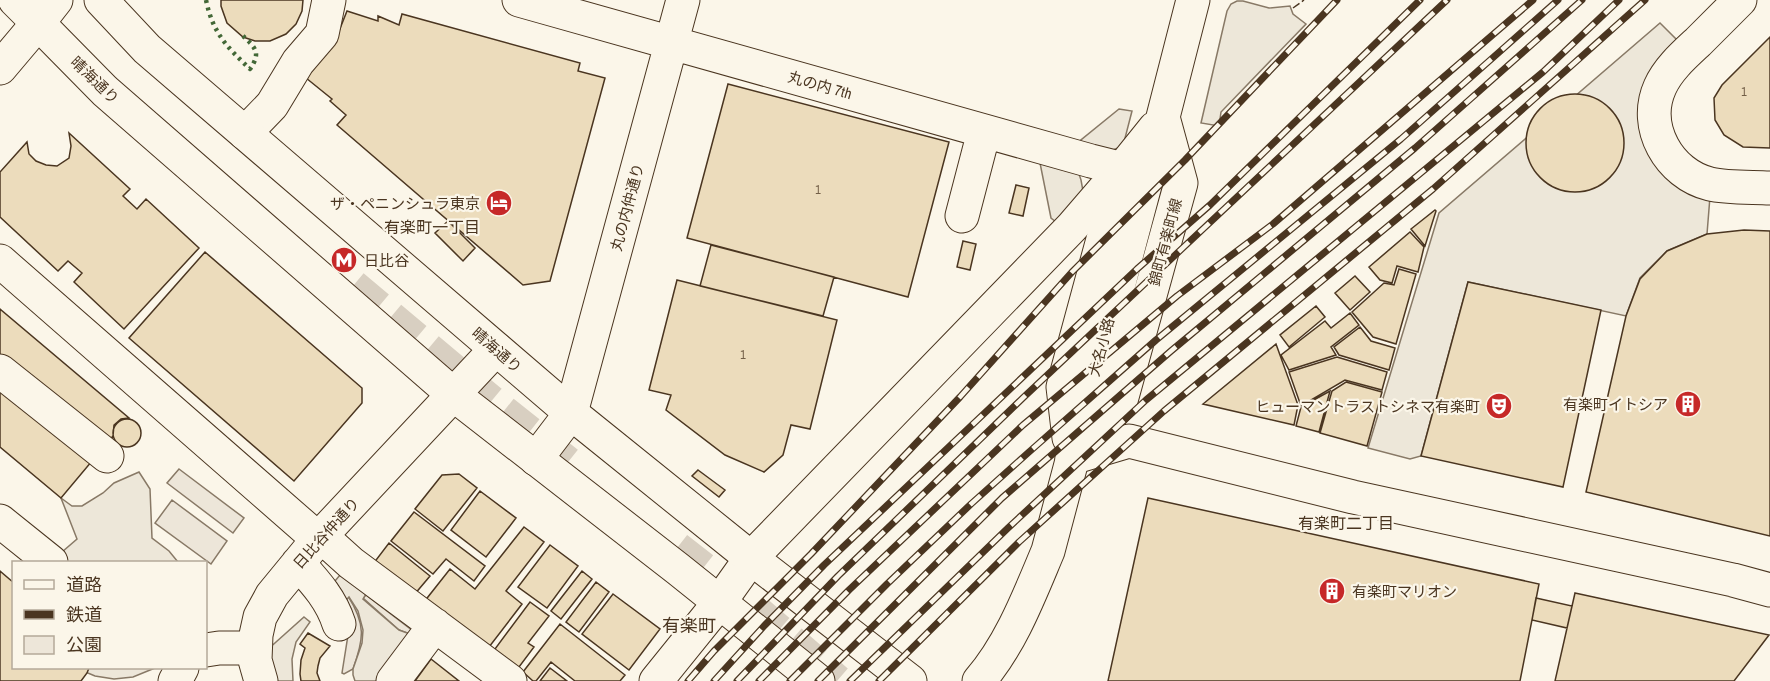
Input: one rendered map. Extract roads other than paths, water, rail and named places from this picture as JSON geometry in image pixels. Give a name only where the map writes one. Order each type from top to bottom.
[{"type":"street","name":"晴海通り","points":[[101,0],[147,49],[571,413],[909,681]]},
{"type":"street","points":[[245,133],[272,105],[298,62],[302,25],[329,0]]},
{"type":"street","name":"丸の内 7th","points":[[519,0],[1134,172]]},
{"type":"street","name":"丸の内仲通り","points":[[571,413],[683,0]]},
{"type":"street","name":"大名小路","points":[[979,681],[998,656],[1023,609],[1048,551],[1072,458],[1134,172],[1163,117],[1193,0]]},
{"type":"street","points":[[1740,0],[1675,64],[1660,87],[1654,116],[1658,137],[1669,159],[1686,174],[1711,184],[1770,188]]},
{"type":"street","name":"晴海通り","points":[[36,8],[105,91],[454,395],[818,681]]},
{"type":"street","points":[[0,68],[36,8]]},
{"type":"street","name":"錦町有楽町線","points":[[1072,458],[1120,404],[1181,183],[1163,117]]},
{"type":"street","points":[[962,216],[986,132]]},
{"type":"street","points":[[656,681],[752,558],[1072,227],[1134,172]]},
{"type":"street","points":[[0,261],[312,546],[351,563],[510,681]]},
{"type":"street","name":"日比谷仲通り","points":[[261,681],[255,660],[255,648],[260,617],[272,595],[312,546],[496,349]]},
{"type":"street","points":[[0,371],[107,456]]},
{"type":"street","points":[[0,403],[22,408],[53,400]]},
{"type":"street","points":[[536,459],[571,413]]},
{"type":"street","points":[[1072,458],[1130,441],[1353,497],[1770,590]]},
{"type":"street","points":[[0,521],[50,561]]},
{"type":"street","points":[[312,546],[324,593],[335,611],[339,624]]},
{"type":"street","points":[[393,681],[435,625]]},
{"type":"street","points":[[207,655],[219,648],[255,648]]},
{"type":"tunnel","points":[[353,286],[568,463]]},
{"type":"tunnel","points":[[677,548],[741,598],[837,681]]},
{"type":"railway","points":[[688,681],[714,651],[811,554],[960,397],[1072,272],[1185,160],[1337,0]]},
{"type":"railway","points":[[714,681],[824,565],[1137,269],[1210,205],[1420,0]]},
{"type":"railway","points":[[737,681],[838,576],[1026,395],[1447,0]]},
{"type":"railway","points":[[759,681],[849,590],[1023,425],[1177,296],[1273,224],[1533,0]]},
{"type":"railway","points":[[790,681],[887,584],[1029,452],[1156,340],[1401,139],[1558,0]]},
{"type":"railway","points":[[818,681],[1002,498],[1171,351],[1415,148],[1582,0]]},
{"type":"railway","points":[[850,681],[1008,528],[1146,400],[1543,72],[1619,0]]},
{"type":"railway","points":[[879,681],[1019,542],[1164,411],[1433,189],[1645,0]]},
{"type":"place","name":"ザ・ペニンシュラ東京","points":[[499,203]]},
{"type":"place","name":"日比谷","points":[[344,260]]},
{"type":"place","name":"有楽町イトシア","points":[[1688,404]]},
{"type":"place","name":"ヒューマントラストシネマ有楽町","points":[[1499,406]]},
{"type":"place","name":"有楽町マリオン","points":[[1332,591]]},
{"type":"district","name":"有楽町一丁目","points":[[432,227]]},
{"type":"district","name":"有楽町二丁目","points":[[1346,523]]},
{"type":"district","name":"有楽町","points":[[689,625]]}]
